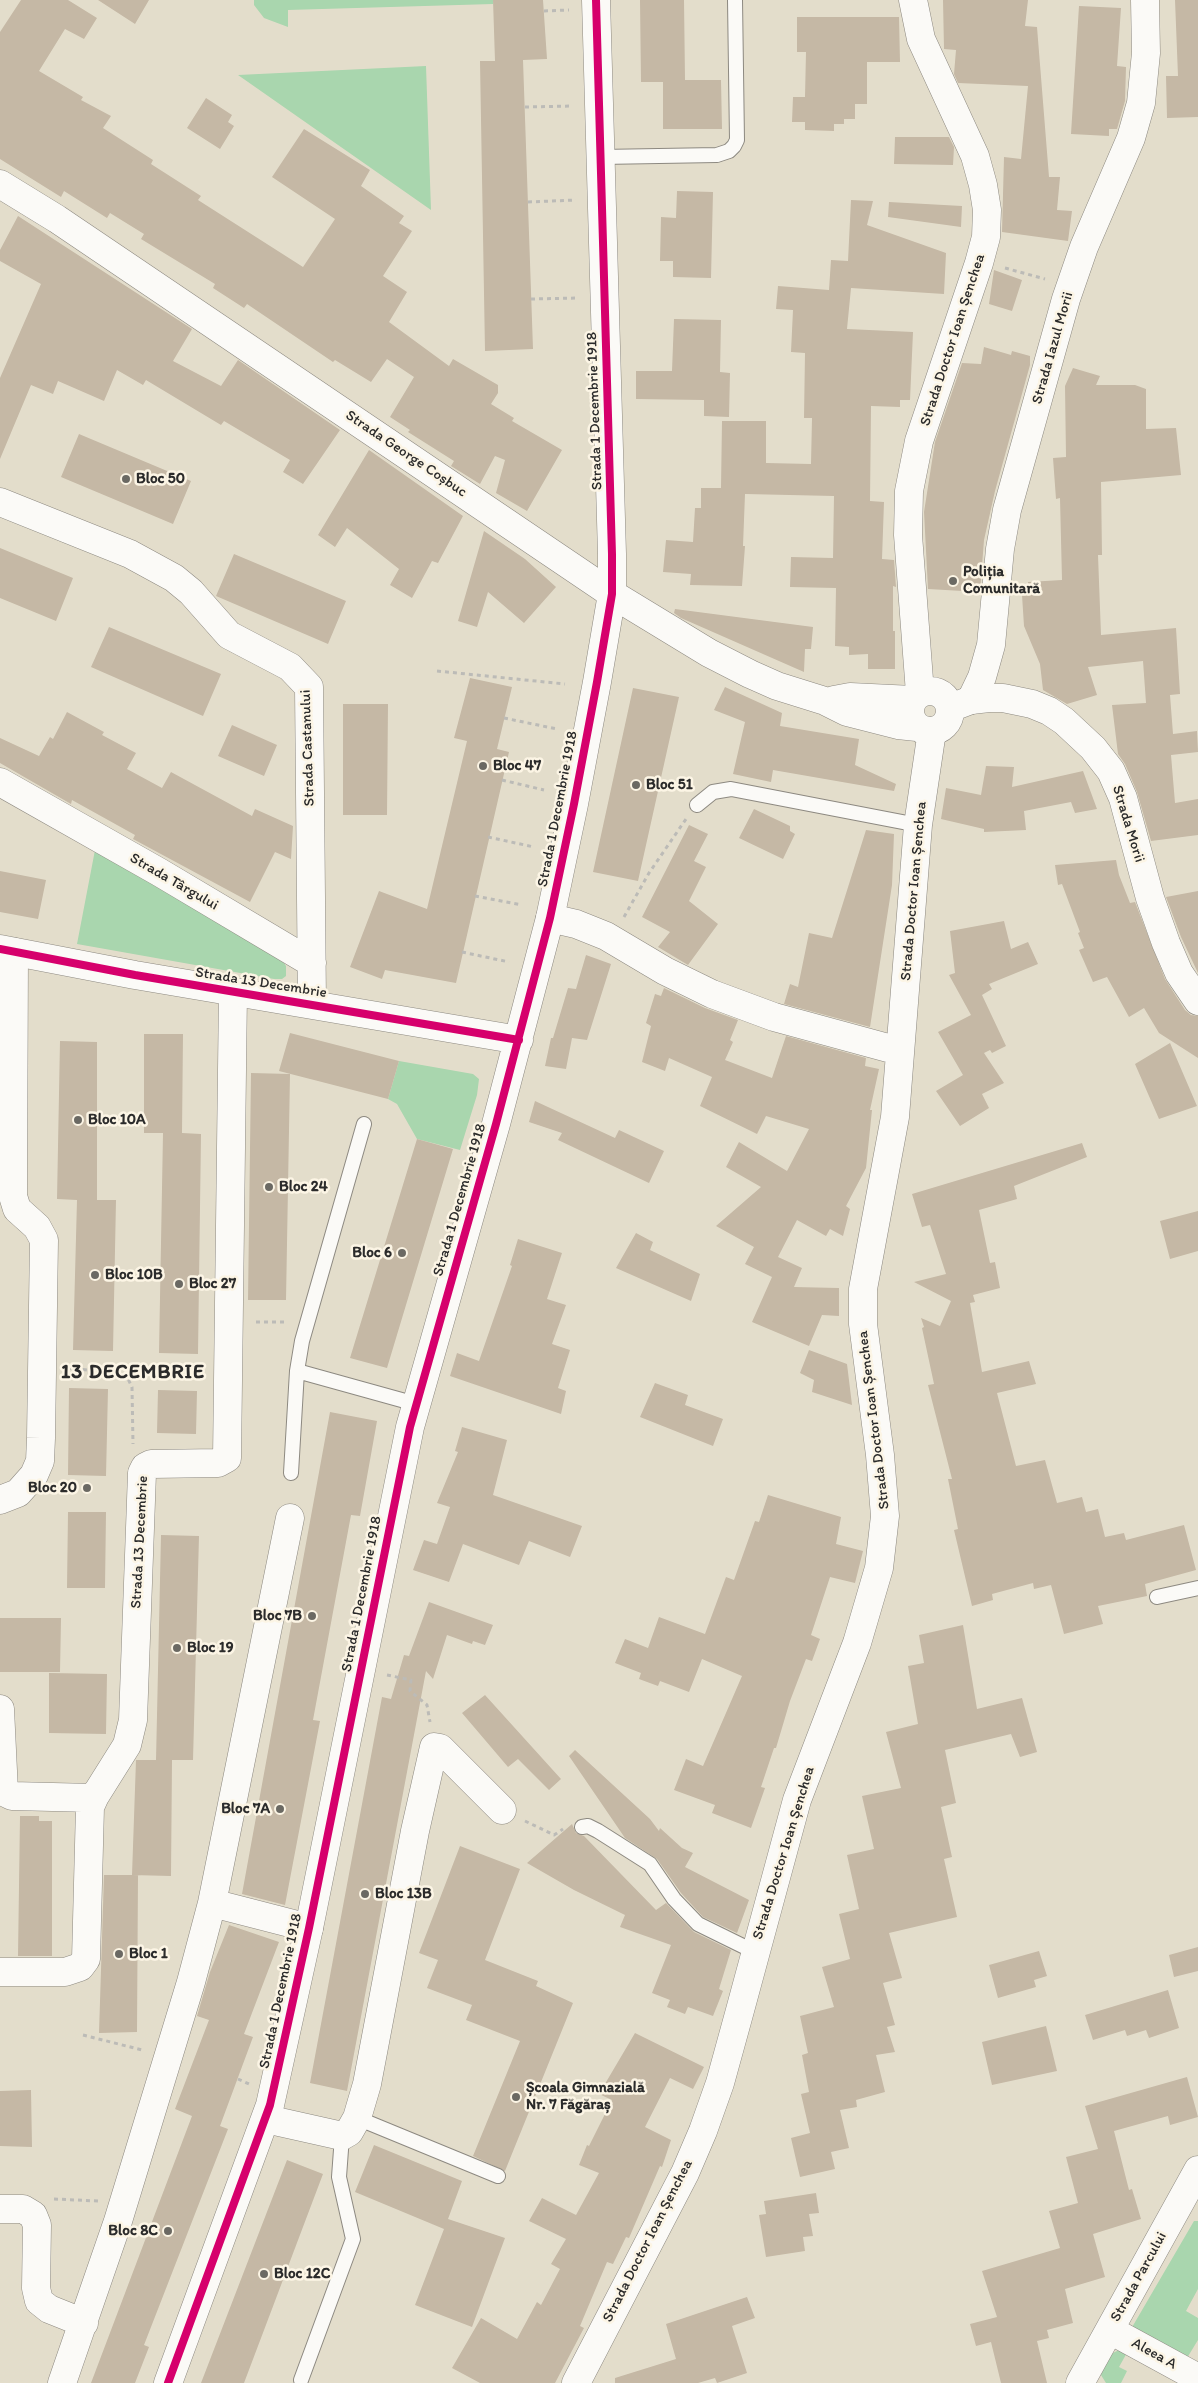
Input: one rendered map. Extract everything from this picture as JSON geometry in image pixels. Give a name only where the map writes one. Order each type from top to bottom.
[{"type":"street","name":"Strada 1 Decembrie 1918","points":[[168,2383],[266,2119],[309,1928],[416,1404],[519,1040],[550,918],[574,804],[612,594],[602,157],[596,0]]},
{"type":"street","name":"Strada Doctor Ioan Șenchea","points":[[913,0],[921,40],[975,156],[983,185],[987,210],[986,237],[980,263],[919,441],[910,484],[908,535],[916,697]]},
{"type":"street","name":"Strada Iazul Morii","points":[[961,704],[982,677],[991,645],[1000,549],[1007,510],[1066,299],[1084,247],[1131,138],[1142,103],[1146,54],[1145,0]]},
{"type":"street","name":"Strada George Coșbuc","points":[[0,184],[57,219],[612,594],[710,653],[750,674],[801,694],[826,701],[847,712],[898,726],[925,729]]},
{"type":"street","name":"Strada Castanului","points":[[0,502],[154,566],[174,578],[191,592],[229,635],[290,667],[309,687],[312,963]]},
{"type":"street","points":[[928,691],[943,695],[961,704],[940,729],[925,729],[910,714],[916,697],[928,691]]},
{"type":"street","name":"Strada George Coșbuc","points":[[826,701],[850,697],[916,697]]},
{"type":"street","name":"Strada Morii","points":[[961,704],[1003,698],[1032,704],[1049,711],[1064,721],[1093,748],[1111,771],[1123,798],[1150,898],[1166,943],[1179,973],[1198,1001]]},
{"type":"street","name":"Strada Doctor Ioan Șenchea","points":[[576,2383],[685,2173],[703,2131],[720,2083],[797,1800],[857,1643],[879,1568],[885,1516],[880,1455],[862,1324],[863,1289],[895,1117],[925,729]]},
{"type":"street","name":"Strada Târgului","points":[[0,782],[159,872],[312,963]]},
{"type":"street","points":[[550,918],[576,924],[611,939],[665,971],[712,994],[774,1017],[899,1051]]},
{"type":"street","name":"Strada 13 Decembrie","points":[[0,1500],[12,1496],[25,1487],[38,1468],[41,1438],[44,1240],[36,1227],[17,1209],[13,1196],[7,951],[233,992],[519,1040]]},
{"type":"street","points":[[312,963],[312,1004]]},
{"type":"street","name":"Strada 13 Decembrie","points":[[0,1972],[65,1972],[75,1970],[83,1963],[88,1949],[90,1815],[93,1798],[127,1745],[132,1727],[143,1469],[151,1464],[218,1463],[227,1458],[233,992]]},
{"type":"street","points":[[62,2383],[124,2202],[170,2056],[212,1903],[290,1518]]},
{"type":"street","points":[[0,1708],[4,1792],[12,1796],[93,1798]]},
{"type":"street","points":[[266,2119],[349,2127],[370,2068],[434,1748],[437,1746],[440,1748],[502,1810]]},
{"type":"street","points":[[212,1903],[309,1928]]},
{"type":"street","name":"Strada Parcului","points":[[1082,2382],[1110,2330],[1190,2202],[1198,2170]]},
{"type":"street","points":[[0,2208],[27,2210],[33,2214],[36,2225],[36,2288],[39,2301],[49,2309],[84,2323]]},
{"type":"street","name":"Aleea A","points":[[1110,2330],[1198,2378]]},
{"type":"lane","points":[[602,157],[717,155],[729,151],[734,146],[737,140],[734,0]]},
{"type":"lane","points":[[697,805],[718,790],[731,789],[918,825]]},
{"type":"lane","points":[[290,1472],[297,1371],[308,1322],[364,1124]]},
{"type":"lane","points":[[297,1371],[416,1404]]},
{"type":"lane","points":[[1158,1597],[1198,1588]]},
{"type":"lane","name":"Strada Doctor Ioan Șenchea","points":[[582,1827],[588,1826],[598,1831],[650,1864],[674,1899],[698,1924],[755,1952]]},
{"type":"lane","points":[[301,2380],[353,2239],[339,2177],[349,2127],[498,2176]]},
{"type":"path","points":[[544,11],[570,10]]},
{"type":"path","points":[[525,106],[573,106]]},
{"type":"path","points":[[528,202],[576,200]]},
{"type":"path","points":[[997,266],[1050,280]]},
{"type":"path","points":[[531,299],[581,298]]},
{"type":"path","points":[[437,671],[565,684]]},
{"type":"path","points":[[504,718],[557,729]]},
{"type":"path","points":[[502,780],[544,790]]},
{"type":"path","points":[[611,939],[649,873],[697,805]]},
{"type":"path","points":[[488,837],[534,847]]},
{"type":"path","points":[[475,896],[522,905]]},
{"type":"path","points":[[462,952],[509,962]]},
{"type":"path","points":[[228,1321],[308,1322]]},
{"type":"path","points":[[42,1366],[119,1373],[128,1379],[132,1387],[134,1454],[143,1469]]},
{"type":"path","points":[[382,1674],[411,1680],[410,1691],[427,1705],[434,1748]]},
{"type":"path","points":[[502,1810],[554,1836],[571,1823],[576,1827],[582,1827]]},
{"type":"path","points":[[83,2035],[170,2056]]},
{"type":"path","points":[[27,2210],[37,2201],[46,2199],[124,2202]]},
{"type":"green space","points":[[254,0],[493,0],[493,4],[288,10],[288,27],[264,18],[254,5]]},
{"type":"green space","points":[[426,66],[431,210],[238,75]]},
{"type":"green space","points":[[95,850],[282,960],[286,966],[286,976],[282,979],[274,979],[77,944]]},
{"type":"green space","points":[[399,1061],[473,1074],[479,1079],[477,1095],[460,1150],[417,1139],[397,1104],[388,1099]]},
{"type":"green space","points":[[1194,2221],[1198,2221],[1198,2289],[1186,2311],[1198,2318],[1198,2340],[1187,2358],[1131,2329]]},
{"type":"green space","points":[[1121,2349],[1128,2351],[1119,2367],[1127,2371],[1121,2383],[1106,2383],[1101,2375],[1103,2368],[1111,2354]]},
{"type":"building","points":[[21,0],[68,0],[97,18],[84,39],[65,29],[39,71],[83,97],[81,100],[111,116],[103,128],[153,160],[151,164],[201,196],[198,200],[303,267],[335,219],[272,177],[304,129],[370,170],[361,186],[404,216],[399,223],[412,231],[383,276],[407,292],[389,322],[449,366],[453,359],[498,385],[498,393],[491,404],[514,418],[512,421],[562,450],[527,511],[496,493],[505,460],[495,456],[480,484],[451,466],[454,461],[408,432],[410,430],[390,417],[414,377],[387,359],[371,382],[335,360],[333,362],[247,304],[244,308],[213,288],[215,284],[141,239],[144,234],[110,213],[107,218],[64,191],[61,197],[0,159],[0,32]]},
{"type":"building","points":[[98,0],[149,0],[135,24]]},
{"type":"building","points":[[493,0],[543,0],[547,59],[523,60],[533,349],[485,351],[480,61],[495,61]]},
{"type":"building","points":[[640,0],[684,0],[685,80],[721,80],[722,129],[663,129],[663,82],[641,82]]},
{"type":"building","points":[[943,0],[1028,0],[1025,26],[1037,27],[1049,177],[1060,177],[1057,210],[1072,211],[1068,241],[1002,232],[1004,157],[1021,159],[1028,86],[958,83],[954,74],[956,50],[944,49]]},
{"type":"building","points":[[1175,0],[1198,0],[1198,117],[1167,118],[1166,76],[1178,76]]},
{"type":"building","points":[[1079,6],[1121,8],[1117,66],[1126,67],[1125,101],[1117,129],[1109,129],[1109,136],[1071,134]]},
{"type":"building","points":[[797,17],[899,17],[900,62],[867,62],[867,104],[855,104],[855,119],[844,119],[844,124],[834,124],[834,131],[805,130],[805,122],[792,122],[793,97],[805,97],[806,52],[797,52]]},
{"type":"building","points":[[206,98],[232,115],[228,122],[234,126],[220,149],[187,128]]},
{"type":"building","points":[[895,137],[949,137],[954,147],[953,165],[894,164]]},
{"type":"building","points":[[677,191],[713,192],[711,278],[673,277],[673,261],[660,261],[661,217],[676,218]]},
{"type":"building","points":[[851,200],[873,201],[867,225],[946,253],[944,294],[851,288],[847,329],[913,332],[910,400],[900,400],[900,407],[871,406],[870,501],[884,502],[882,559],[894,560],[896,587],[893,586],[895,669],[868,669],[868,654],[849,655],[849,647],[835,646],[836,588],[790,587],[791,557],[833,558],[834,496],[745,494],[743,546],[745,546],[742,586],[690,585],[691,574],[663,572],[666,540],[693,542],[695,508],[701,508],[701,488],[721,488],[722,421],[766,421],[766,463],[811,464],[812,418],[804,418],[805,353],[791,352],[793,310],[776,309],[778,286],[829,290],[831,260],[848,261]]},
{"type":"building","points":[[889,202],[962,206],[961,227],[888,217]]},
{"type":"building","points":[[18,216],[192,329],[173,361],[221,386],[238,360],[340,430],[303,484],[283,472],[290,460],[224,421],[221,425],[146,380],[143,385],[117,370],[104,401],[58,381],[53,394],[31,385],[0,459],[0,378],[41,284],[0,261],[0,250]]},
{"type":"building","points":[[994,270],[1022,280],[1012,311],[989,304]]},
{"type":"building","points":[[674,319],[721,320],[720,372],[730,373],[729,417],[704,416],[704,400],[636,399],[636,371],[672,371]]},
{"type":"building","points":[[984,347],[1011,355],[1012,351],[1030,356],[1030,365],[995,491],[984,540],[980,592],[928,589],[924,512],[935,442],[962,363],[981,364]]},
{"type":"building","points":[[1073,368],[1100,376],[1096,385],[1135,385],[1146,389],[1146,429],[1176,428],[1181,475],[1101,482],[1102,555],[1098,555],[1101,635],[1176,628],[1180,694],[1170,695],[1173,734],[1197,731],[1198,752],[1171,755],[1175,803],[1198,799],[1198,835],[1151,841],[1137,792],[1125,764],[1118,754],[1112,705],[1146,703],[1143,661],[1088,667],[1097,695],[1067,704],[1043,690],[1040,664],[1024,626],[1022,595],[1028,595],[1028,582],[1062,580],[1060,498],[1056,499],[1053,458],[1066,457],[1065,386]]},
{"type":"building","name":"Bloc 50","points":[[79,434],[191,481],[173,524],[61,477]]},
{"type":"building","points":[[369,450],[463,516],[438,563],[432,561],[412,598],[390,585],[399,569],[347,528],[335,547],[318,535]]},
{"type":"building","points":[[484,531],[525,559],[556,587],[524,623],[488,592],[477,627],[458,621]]},
{"type":"building","points":[[0,548],[73,578],[56,621],[0,598]]},
{"type":"building","points":[[234,554],[346,601],[328,644],[216,596]]},
{"type":"building","points":[[675,609],[813,627],[811,649],[805,649],[804,672],[681,618],[674,613]]},
{"type":"building","points":[[109,627],[221,674],[203,716],[91,667]]},
{"type":"building","points":[[470,678],[512,687],[497,749],[509,752],[456,983],[385,970],[382,979],[350,967],[379,891],[427,909],[467,741],[454,738]]},
{"type":"building","points":[[725,687],[782,713],[780,726],[859,739],[855,765],[896,784],[894,791],[773,770],[771,782],[733,774],[745,722],[714,710]]},
{"type":"building","name":"Bloc 51","points":[[633,688],[679,697],[638,881],[593,872]]},
{"type":"building","points":[[343,704],[388,704],[387,815],[343,815]]},
{"type":"building","points":[[67,712],[104,732],[102,735],[136,753],[127,769],[162,788],[171,772],[252,816],[255,809],[293,826],[291,859],[275,852],[250,902],[133,839],[135,835],[72,800],[71,804],[0,763],[0,738],[39,756],[50,737],[53,739]]},
{"type":"building","points":[[232,725],[277,745],[264,776],[218,756]]},
{"type":"building","points":[[986,766],[1014,767],[1012,787],[1083,771],[1097,809],[1075,813],[1071,802],[1024,811],[1026,830],[984,832],[984,829],[941,819],[946,788],[981,795]]},
{"type":"building","points":[[754,809],[790,826],[790,831],[795,834],[783,859],[739,838]]},
{"type":"building","points":[[689,825],[708,834],[694,861],[706,867],[689,901],[718,924],[688,965],[658,947],[670,932],[642,917]]},
{"type":"building","points":[[866,830],[894,834],[892,885],[870,1027],[784,1004],[790,984],[798,987],[809,933],[832,938]]},
{"type":"building","points":[[1116,860],[1119,875],[1130,903],[1135,902],[1165,979],[1185,1010],[1191,1015],[1198,1016],[1198,1058],[1159,1033],[1144,1008],[1129,1017],[1107,977],[1093,982],[1079,950],[1084,948],[1078,933],[1080,932],[1062,884],[1058,885],[1055,865]]},
{"type":"building","points":[[0,871],[46,880],[38,919],[0,912]]},
{"type":"building","points":[[1198,891],[1198,973],[1181,937],[1166,897]]},
{"type":"building","points":[[1004,921],[1011,949],[1028,942],[1038,964],[989,984],[992,989],[982,995],[1006,1046],[992,1053],[990,1050],[984,1053],[1004,1083],[982,1094],[989,1108],[960,1126],[936,1091],[963,1075],[938,1032],[971,1015],[949,975],[955,973],[950,931]]},
{"type":"building","points":[[586,955],[611,964],[587,1040],[572,1038],[566,1069],[545,1066],[551,1038],[553,1038],[568,988],[576,989]]},
{"type":"building","points":[[664,988],[705,1008],[738,1020],[730,1040],[733,1042],[725,1060],[772,1078],[786,1036],[866,1058],[865,1066],[879,1069],[870,1110],[872,1110],[866,1168],[846,1206],[850,1209],[843,1236],[830,1229],[826,1236],[797,1220],[778,1257],[802,1268],[794,1287],[839,1288],[839,1316],[822,1315],[809,1346],[752,1322],[772,1277],[745,1264],[754,1247],[716,1226],[761,1187],[726,1167],[739,1142],[787,1171],[809,1129],[766,1116],[757,1134],[700,1106],[712,1077],[669,1058],[665,1071],[642,1062],[651,1026],[646,1023],[655,994],[661,996]]},
{"type":"building","points":[[290,1033],[399,1061],[388,1099],[279,1071]]},
{"type":"building","name":"Bloc 27","points":[[144,1034],[183,1034],[182,1133],[201,1134],[198,1354],[159,1353],[163,1133],[144,1133]]},
{"type":"building","points":[[60,1041],[97,1042],[97,1200],[116,1200],[113,1351],[73,1350],[77,1200],[57,1199]]},
{"type":"building","points":[[1170,1043],[1197,1106],[1159,1119],[1135,1064]]},
{"type":"building","name":"Bloc 24","points":[[251,1073],[290,1074],[286,1300],[248,1300]]},
{"type":"building","points":[[535,1101],[615,1138],[619,1130],[664,1151],[649,1183],[558,1140],[562,1133],[529,1122]]},
{"type":"building","name":"Bloc 6","points":[[417,1139],[453,1149],[387,1368],[350,1358]]},
{"type":"building","points":[[1082,1143],[1087,1157],[1014,1186],[1017,1199],[979,1210],[990,1263],[995,1262],[1000,1288],[973,1295],[975,1302],[970,1303],[982,1372],[1029,1361],[1036,1384],[997,1393],[1016,1466],[1045,1460],[1057,1503],[1082,1497],[1086,1512],[1098,1509],[1105,1537],[1124,1533],[1126,1540],[1184,1525],[1196,1570],[1145,1584],[1147,1596],[1098,1606],[1103,1624],[1064,1634],[1051,1585],[1034,1589],[1033,1583],[992,1594],[993,1600],[972,1606],[954,1530],[958,1529],[948,1479],[952,1479],[928,1385],[934,1384],[921,1318],[940,1326],[951,1301],[914,1282],[946,1274],[930,1225],[922,1227],[912,1194]]},
{"type":"building","points":[[1198,1211],[1198,1251],[1170,1259],[1160,1221]]},
{"type":"building","points":[[636,1233],[653,1242],[650,1250],[700,1274],[691,1301],[616,1268]]},
{"type":"building","points":[[518,1239],[562,1253],[547,1299],[566,1305],[552,1344],[570,1350],[558,1388],[566,1391],[561,1414],[450,1376],[457,1353],[479,1361],[512,1266],[510,1265]]},
{"type":"building","points":[[809,1350],[847,1364],[852,1405],[812,1392],[814,1380],[800,1373]]},
{"type":"building","points":[[655,1383],[688,1395],[685,1405],[723,1419],[713,1446],[640,1417]]},
{"type":"building","points":[[69,1388],[108,1389],[106,1476],[68,1475]]},
{"type":"building","points":[[158,1390],[197,1391],[196,1434],[157,1433]]},
{"type":"building","points":[[330,1412],[377,1421],[360,1516],[351,1515],[313,1720],[320,1721],[285,1905],[242,1894]]},
{"type":"building","points":[[462,1427],[507,1440],[493,1495],[582,1526],[570,1557],[529,1541],[519,1565],[463,1544],[449,1582],[413,1570],[424,1540],[437,1544],[450,1507],[437,1503],[458,1452],[455,1451]]},
{"type":"building","points":[[768,1495],[841,1517],[836,1544],[863,1551],[855,1583],[830,1577],[811,1635],[820,1639],[812,1661],[806,1659],[790,1701],[776,1748],[774,1748],[761,1787],[765,1788],[751,1828],[712,1813],[715,1805],[674,1790],[686,1759],[703,1766],[742,1676],[702,1659],[689,1692],[660,1681],[658,1686],[639,1679],[641,1673],[615,1663],[625,1639],[648,1648],[659,1617],[705,1634],[726,1577],[734,1580],[755,1521],[759,1522]]},
{"type":"building","points":[[68,1512],[106,1512],[105,1588],[67,1588]]},
{"type":"building","name":"Bloc 19","points":[[161,1535],[199,1536],[193,1760],[156,1760]]},
{"type":"building","name":"Bloc 13B","points":[[429,1602],[493,1625],[485,1645],[473,1641],[472,1644],[447,1635],[433,1679],[426,1671],[347,2091],[310,2083],[382,1697],[391,1699],[404,1655],[409,1656]]},
{"type":"building","points":[[0,1618],[61,1618],[60,1672],[0,1672]]},
{"type":"building","points":[[963,1625],[977,1709],[1022,1698],[1037,1752],[1020,1757],[1011,1734],[945,1750],[956,1803],[941,1807],[952,1857],[944,1859],[957,1917],[889,1933],[902,1978],[883,1983],[895,2025],[887,2027],[895,2052],[876,2055],[885,2092],[856,2100],[857,2107],[840,2110],[849,2148],[831,2152],[835,2169],[800,2177],[791,2138],[810,2133],[801,2094],[809,2092],[802,2055],[808,2053],[800,2016],[834,2007],[822,1967],[850,1959],[839,1914],[859,1909],[847,1855],[874,1849],[862,1796],[901,1788],[886,1732],[918,1724],[908,1666],[924,1663],[919,1635]]},
{"type":"building","points":[[49,1673],[107,1674],[106,1734],[49,1733]]},
{"type":"building","points":[[485,1695],[561,1779],[549,1790],[518,1759],[508,1767],[462,1713]]},
{"type":"building","points":[[575,1750],[650,1819],[659,1831],[660,1828],[682,1848],[693,1853],[685,1867],[749,1900],[737,1933],[703,1917],[681,1893],[657,1859],[625,1838],[569,1756]]},
{"type":"building","points":[[136,1760],[172,1760],[171,1876],[132,1875]]},
{"type":"building","points":[[20,1816],[39,1816],[39,1821],[52,1821],[52,1956],[18,1956]]},
{"type":"building","points":[[572,1824],[576,1833],[584,1836],[656,1910],[666,1903],[694,1932],[731,1950],[719,1989],[723,1991],[713,2016],[688,2007],[685,2014],[667,2007],[670,2000],[652,1993],[671,1945],[620,1927],[625,1915],[574,1890],[527,1863]]},
{"type":"building","points":[[460,1846],[520,1869],[485,1960],[538,1981],[536,1986],[573,2003],[505,2171],[473,2156],[520,2041],[466,2020],[472,2005],[427,1988],[438,1960],[419,1953]]},
{"type":"building","name":"Bloc 1","points":[[104,1875],[138,1875],[137,2032],[99,2033]]},
{"type":"building","points":[[229,1925],[279,1942],[244,2034],[253,2037],[220,2126],[228,2129],[144,2345],[149,2347],[135,2383],[91,2383],[192,2116],[175,2109],[209,2020],[197,2016],[210,1972]]},
{"type":"building","points":[[1198,1947],[1198,1971],[1174,1977],[1169,1955]]},
{"type":"building","points":[[1039,1951],[1047,1976],[1034,1980],[1036,1987],[998,1998],[989,1965]]},
{"type":"building","points":[[1168,1990],[1179,2028],[1149,2038],[1146,2030],[1127,2036],[1125,2030],[1093,2040],[1085,2015]]},
{"type":"building","points":[[1046,2026],[1057,2071],[992,2085],[982,2042]]},
{"type":"building","points":[[635,2033],[704,2067],[693,2089],[670,2078],[645,2127],[671,2140],[662,2167],[660,2166],[629,2238],[626,2237],[613,2264],[607,2262],[580,2326],[584,2328],[555,2383],[480,2383],[452,2368],[481,2318],[517,2339],[537,2302],[541,2305],[560,2269],[551,2264],[566,2239],[529,2221],[542,2198],[576,2215],[599,2173],[579,2165],[587,2145],[589,2146],[612,2100],[599,2094]]},
{"type":"building","points":[[1187,2077],[1198,2117],[1170,2125],[1168,2116],[1114,2131],[1129,2190],[1132,2189],[1141,2219],[1093,2234],[1105,2277],[1065,2289],[1073,2323],[1047,2330],[1049,2338],[1037,2341],[1047,2383],[1001,2383],[991,2342],[976,2346],[970,2324],[997,2317],[982,2271],[1060,2248],[1049,2211],[1078,2203],[1066,2157],[1098,2149],[1085,2106]]},
{"type":"building","points":[[31,2090],[32,2147],[0,2146],[0,2091]]},
{"type":"building","points":[[374,2145],[462,2181],[448,2219],[505,2238],[472,2327],[415,2305],[444,2229],[355,2192]]},
{"type":"building","name":"Bloc 12C","points":[[287,2160],[323,2174],[244,2383],[201,2383]]},
{"type":"building","points":[[816,2193],[819,2213],[809,2214],[813,2236],[803,2237],[805,2251],[766,2257],[759,2215],[766,2214],[764,2201]]},
{"type":"building","points":[[747,2297],[755,2318],[732,2326],[747,2373],[717,2383],[715,2378],[698,2383],[615,2383],[615,2378],[676,2359],[666,2324]]},
{"type":"cycle path","points":[[168,2383],[270,2105],[309,1928],[410,1427],[496,1124],[550,918],[597,682],[612,594],[612,554],[596,0]]},
{"type":"cycle path","points":[[0,949],[135,975],[519,1040]]},
{"type":"place","name":"Bloc 50","points":[[126,479]]},
{"type":"place","name":"Poliția Comunitară","points":[[953,581]]},
{"type":"place","name":"Bloc 47","points":[[483,766]]},
{"type":"place","name":"Bloc 51","points":[[636,785]]},
{"type":"place","name":"Bloc 10A","points":[[78,1120]]},
{"type":"place","name":"Bloc 24","points":[[269,1187]]},
{"type":"place","name":"Bloc 6","points":[[402,1253]]},
{"type":"place","name":"Bloc 10B","points":[[95,1275]]},
{"type":"place","name":"Bloc 27","points":[[179,1284]]},
{"type":"place","name":"Bloc 20","points":[[87,1488]]},
{"type":"place","name":"Bloc 7B","points":[[312,1616]]},
{"type":"place","name":"Bloc 19","points":[[177,1648]]},
{"type":"place","name":"Bloc 7A","points":[[280,1809]]},
{"type":"place","name":"Bloc 13B","points":[[365,1894]]},
{"type":"place","name":"Bloc 1","points":[[119,1954]]},
{"type":"place","name":"Școala Gimnazială Nr. 7 Făgăraș","points":[[516,2097]]},
{"type":"place","name":"Bloc 8C","points":[[168,2231]]},
{"type":"place","name":"Bloc 12C","points":[[264,2274]]},
{"type":"district","name":"13 DECEMBRIE","points":[[133,1373]]}]
